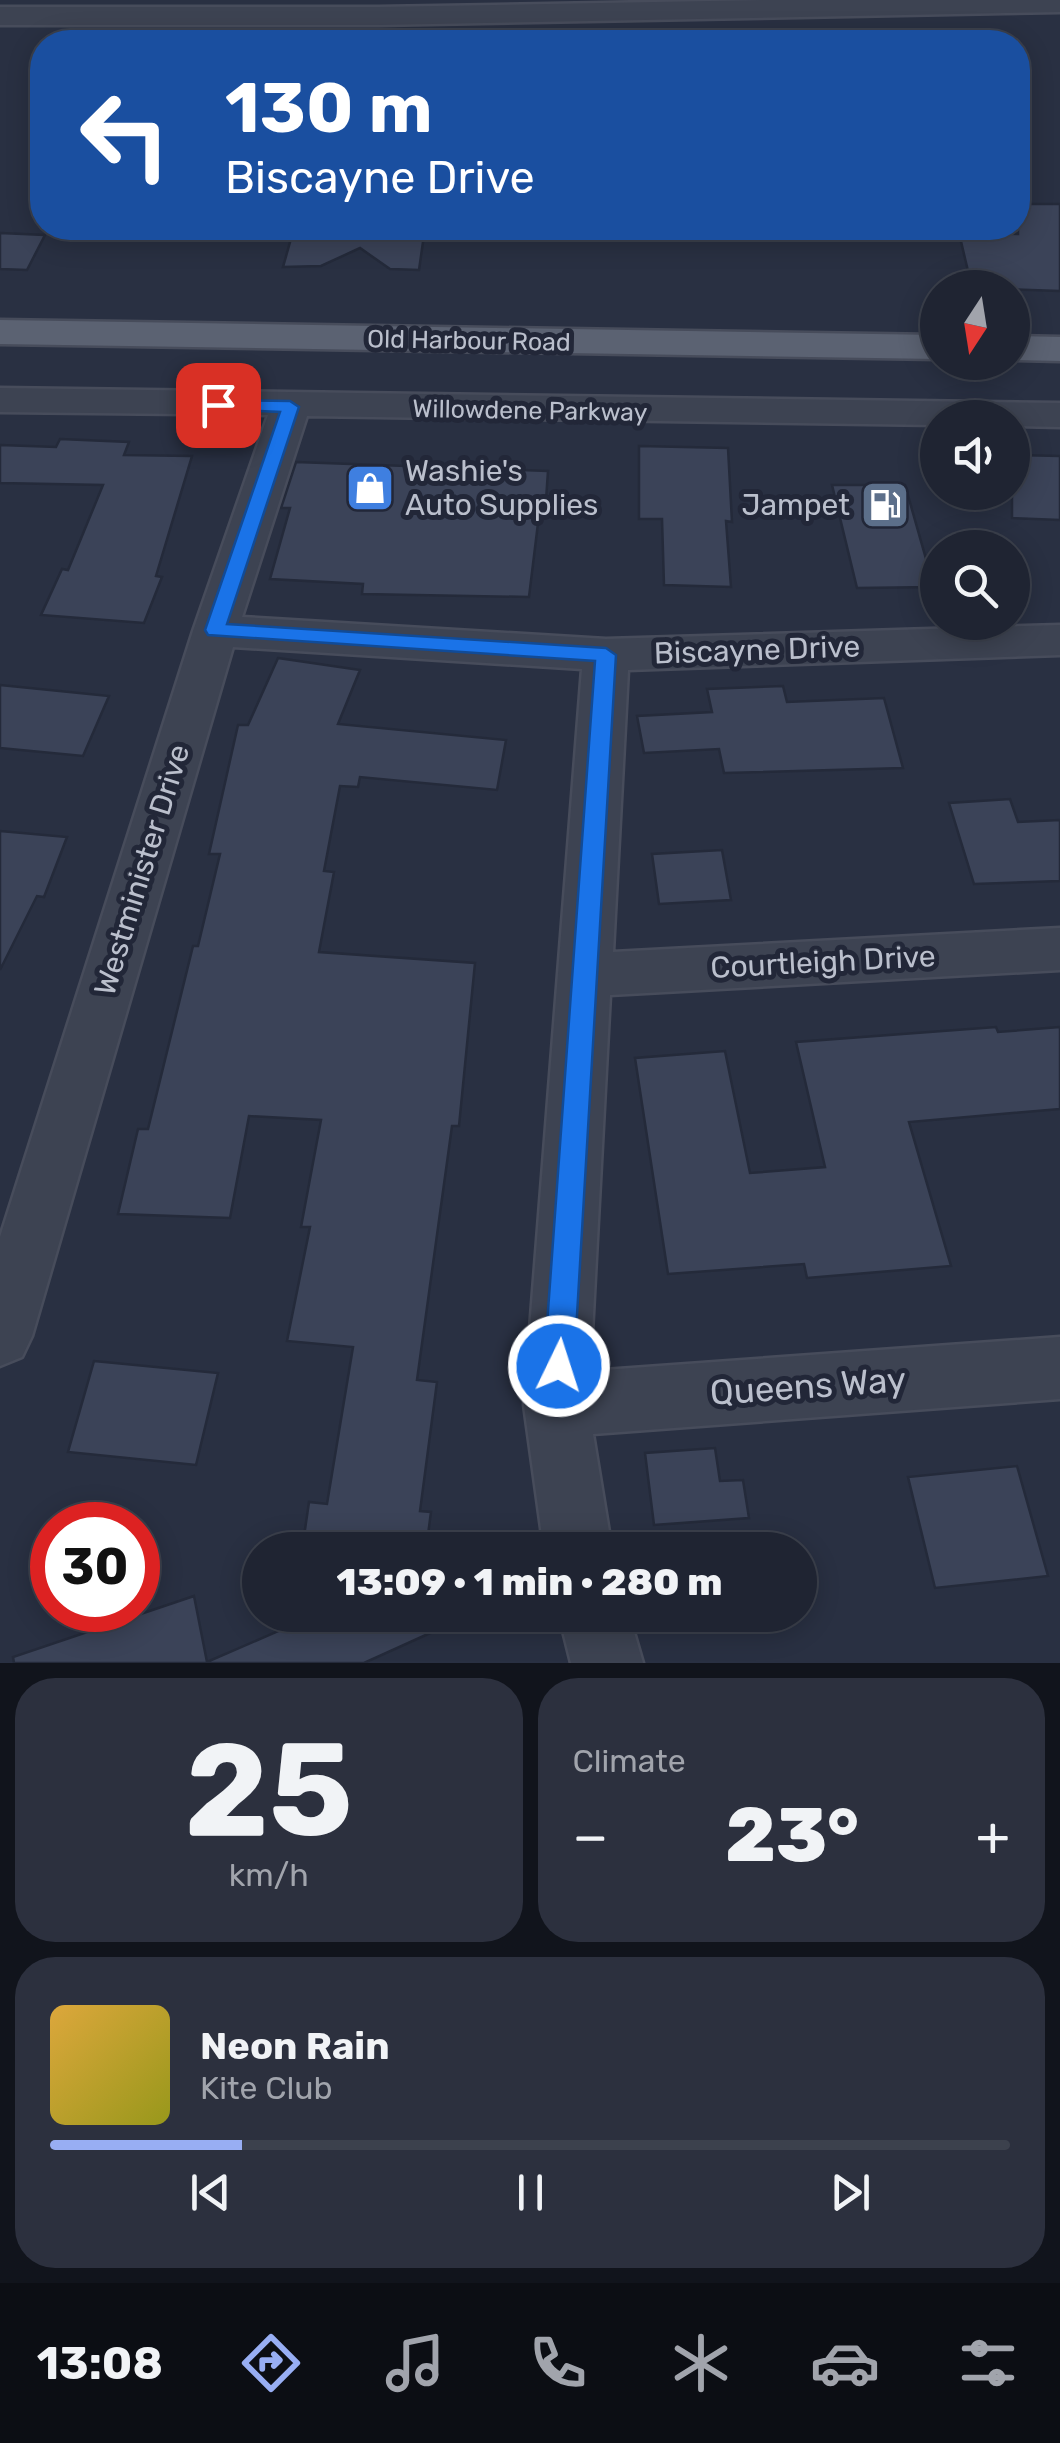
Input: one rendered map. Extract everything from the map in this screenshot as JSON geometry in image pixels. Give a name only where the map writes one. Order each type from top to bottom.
[{"type":"main road","name":"Old Harbour Road","points":[[0,332],[920,348]]},
{"type":"main road","points":[[1030,348],[1060,348]]},
{"type":"street","points":[[380,16],[441,0]]},
{"type":"street","points":[[0,16],[82,9],[380,16],[1060,2]]},
{"type":"street","name":"Willowdene Parkway","points":[[0,400],[1060,415]]},
{"type":"street","name":"Westminister Drive","points":[[0,1336],[215,630],[290,407]]},
{"type":"street","name":"Biscayne Drive","points":[[215,630],[606,655],[1060,640]]},
{"type":"street","points":[[575,1532],[556,1405],[606,655]]},
{"type":"street","name":"Courtleigh Drive","points":[[586,975],[1060,948]]},
{"type":"street","name":"Queens Way","points":[[556,1405],[1060,1368]]},
{"type":"street","points":[[599,1632],[607,1663]]},
{"type":"building","points":[[1030,204],[1060,204],[1060,291],[1030,290],[1030,270],[968,270],[961,240],[1030,240]]},
{"type":"building","points":[[0,233],[30,234],[30,240],[42,240],[27,270],[0,269]]},
{"type":"building","points":[[291,240],[423,240],[419,270],[390,269],[360,248],[321,266],[283,267]]},
{"type":"building","points":[[60,439],[129,442],[124,455],[192,456],[156,576],[162,577],[144,623],[41,615],[62,569],[68,570],[103,485],[0,483],[0,445],[56,447]]},
{"type":"building","points":[[639,446],[728,448],[732,522],[726,521],[731,587],[664,585],[662,519],[639,519]]},
{"type":"building","points":[[1030,455],[1060,456],[1060,520],[1012,518],[1012,510],[1030,510]]},
{"type":"building","points":[[296,462],[548,471],[545,515],[539,515],[529,597],[362,594],[363,584],[270,579],[290,508],[281,508]]},
{"type":"building","points":[[832,485],[905,485],[920,538],[920,587],[857,588]]},
{"type":"building","points":[[278,658],[360,670],[338,724],[506,740],[497,790],[360,777],[358,787],[340,786],[324,871],[334,872],[319,952],[475,963],[459,1126],[452,1126],[417,1380],[437,1382],[420,1511],[431,1512],[428,1532],[305,1532],[309,1502],[327,1504],[353,1347],[287,1341],[310,1227],[301,1227],[321,1120],[249,1116],[230,1218],[118,1214],[138,1129],[148,1129],[193,946],[198,946],[220,854],[209,854],[238,725],[248,725]]},
{"type":"building","points":[[0,685],[109,696],[83,756],[0,748]]},
{"type":"building","points":[[783,686],[787,702],[884,698],[903,768],[724,773],[719,749],[644,753],[637,716],[712,712],[707,689]]},
{"type":"building","points":[[1010,799],[1018,822],[1060,820],[1060,881],[974,884],[949,803]]},
{"type":"building","points":[[0,831],[67,837],[44,897],[37,896],[0,970]]},
{"type":"building","points":[[722,850],[731,900],[659,904],[652,854]]},
{"type":"building","points":[[996,1027],[998,1032],[1060,1027],[1060,1109],[909,1122],[951,1266],[807,1278],[804,1264],[668,1274],[635,1058],[725,1051],[750,1173],[825,1167],[796,1042]]},
{"type":"building","points":[[94,1361],[218,1373],[196,1465],[68,1452]]},
{"type":"building","points":[[715,1448],[720,1481],[743,1480],[749,1518],[654,1525],[645,1453]]},
{"type":"building","points":[[1017,1466],[1048,1576],[935,1588],[908,1477]]},
{"type":"building","points":[[194,1596],[207,1662],[276,1632],[432,1632],[364,1663],[14,1663],[13,1657],[87,1632],[160,1632],[160,1607]]},
{"type":"place","name":"Washie's Auto Supplies","points":[[370,488]]},
{"type":"place","name":"Jampet","points":[[885,505]]},
{"type":"route","points":[[218,405],[290,407],[215,630],[606,655],[559,1366]]}]
